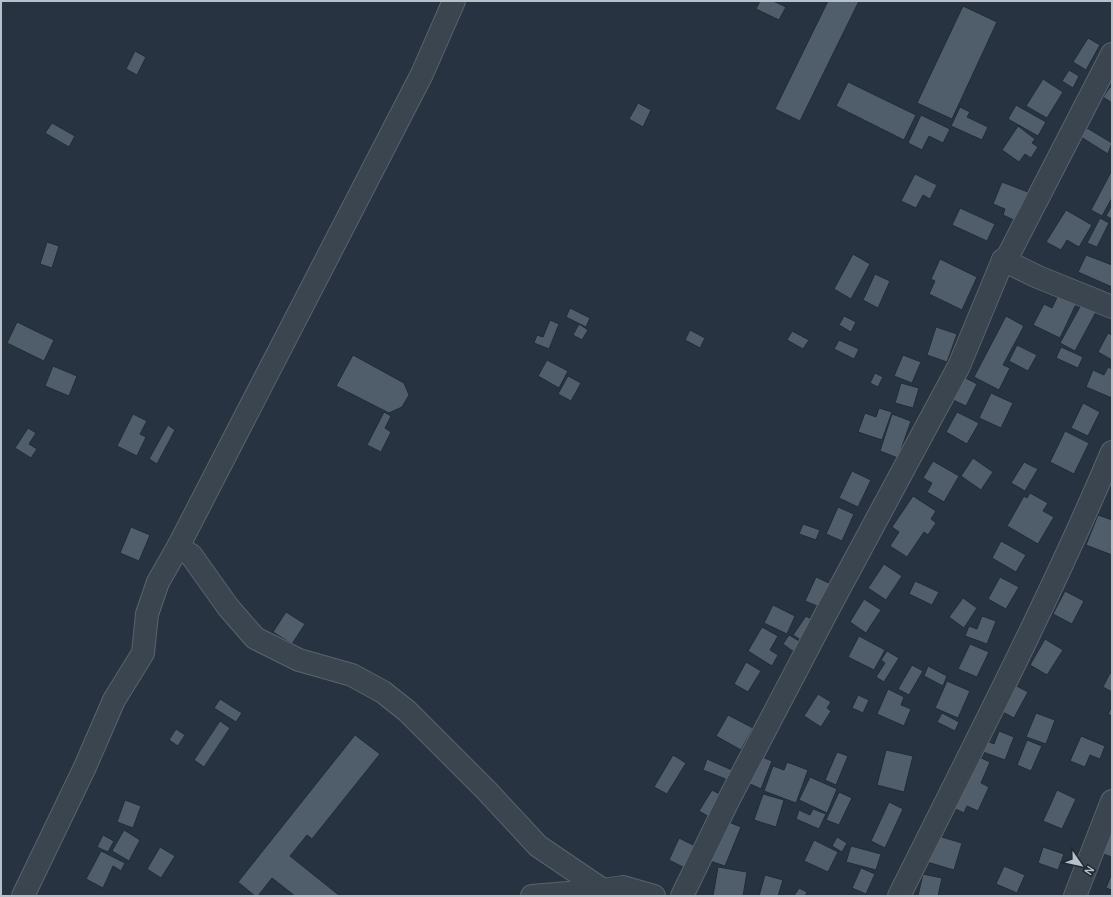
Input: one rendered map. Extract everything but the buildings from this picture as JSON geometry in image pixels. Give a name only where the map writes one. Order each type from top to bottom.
[{"type":"street","points":[[23,896],[85,767],[114,700],[143,654],[150,608],[158,582],[178,548],[422,74],[454,1]]},
{"type":"street","points":[[682,896],[728,801],[959,366],[1003,260],[1008,256],[1112,54]]},
{"type":"street","points":[[1003,260],[1038,277],[1112,307]]},
{"type":"street","points":[[899,896],[999,696],[1088,508],[1112,452]]},
{"type":"street","points":[[178,548],[191,555],[228,606],[255,638],[299,660],[352,675],[383,692],[407,711],[538,846],[603,890]]},
{"type":"street","points":[[1075,896],[1112,801]]},
{"type":"street","points":[[532,896],[623,887],[654,896]]}]
